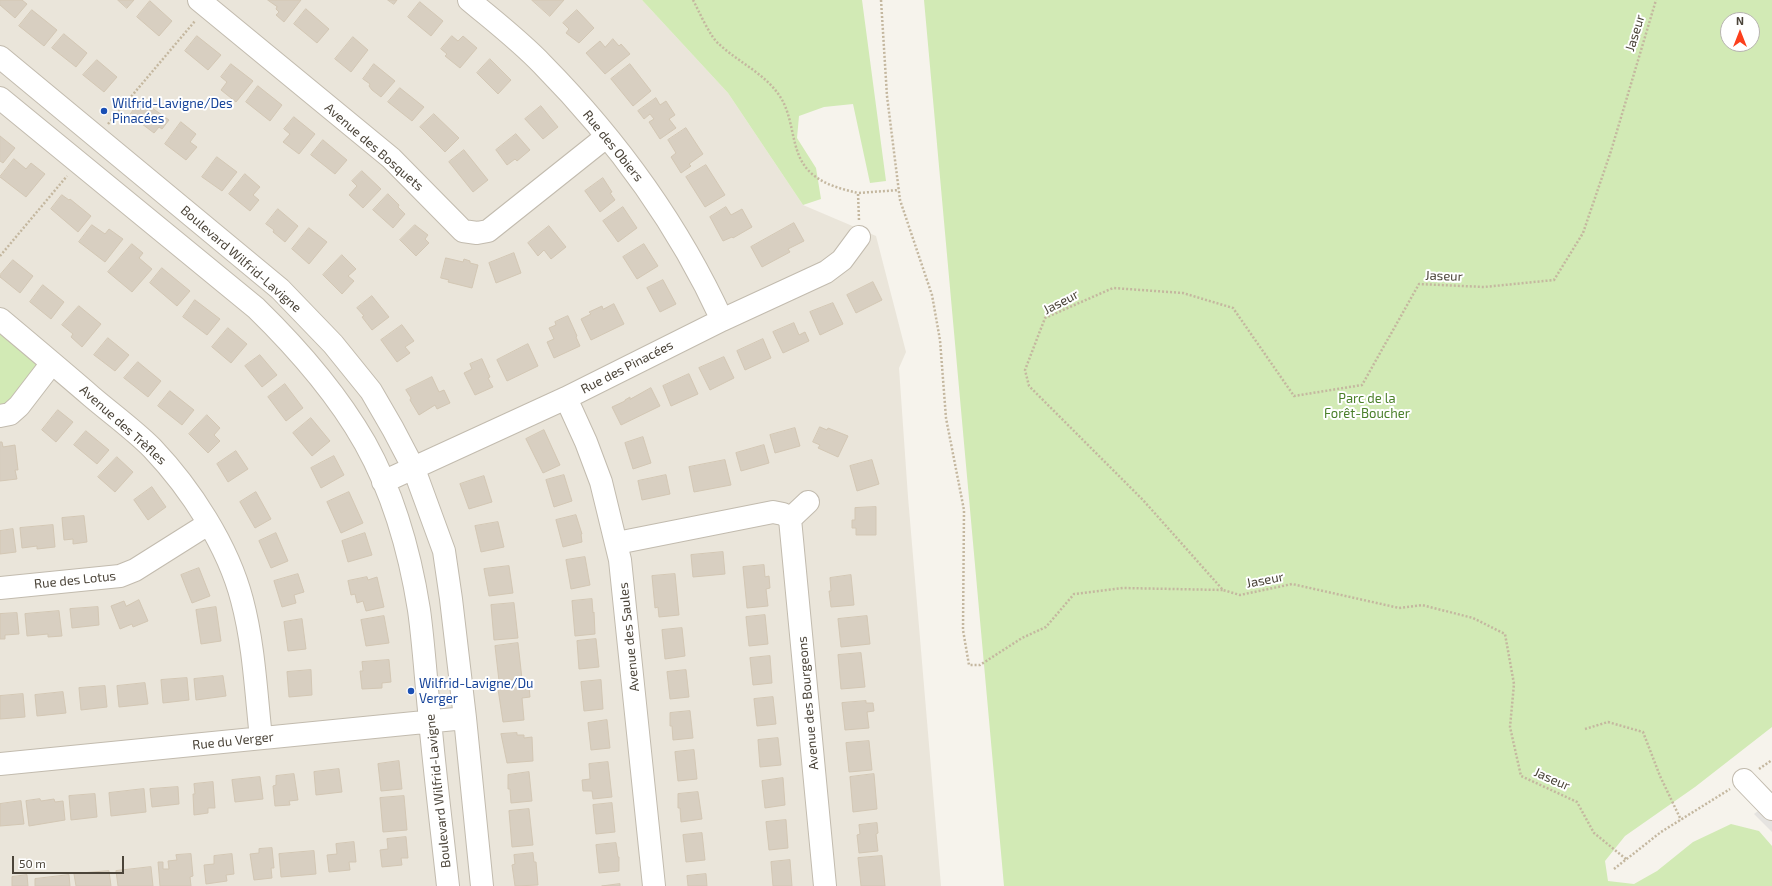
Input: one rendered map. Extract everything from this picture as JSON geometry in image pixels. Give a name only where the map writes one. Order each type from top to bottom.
[{"type":"street","name":"Rue des Obiers","points":[[470,0],[542,63],[642,181],[673,228],[702,278],[722,320]]},
{"type":"street","name":"Avenue des Bosquets","points":[[203,3],[391,158],[463,231],[477,233],[488,231],[606,137]]},
{"type":"street","name":"Boulevard Wilfrid-Lavigne","points":[[0,57],[280,289],[333,344],[371,391],[394,428],[414,469],[444,551],[465,718],[482,886]]},
{"type":"street","name":"Boulevard Wilfrid-Lavigne","points":[[0,98],[256,308],[287,338],[338,400],[365,443],[384,482],[397,518],[410,563],[419,610],[448,886]]},
{"type":"street","name":"Rue des Pinacées","points":[[384,482],[566,398],[722,320],[826,272],[842,260],[859,237]]},
{"type":"street","name":"Avenue des Trèfles","points":[[0,319],[151,447],[182,483],[197,504],[228,562],[242,600],[247,621],[261,738]]},
{"type":"street","points":[[0,416],[10,414],[19,406],[52,363]]},
{"type":"street","name":"Avenue des Saules","points":[[566,398],[586,442],[601,482],[617,543],[624,588],[654,886]]},
{"type":"street","points":[[617,543],[773,512],[783,514],[790,519],[808,502]]},
{"type":"street","name":"Avenue des Bourgeons","points":[[790,519],[825,886]]},
{"type":"street","name":"Rue des Lotus","points":[[0,588],[120,576],[136,570],[208,524]]},
{"type":"street","name":"Rue du Verger","points":[[0,764],[465,718]]},
{"type":"street","points":[[1744,780],[1772,810]]},
{"type":"path","points":[[692,0],[718,44],[759,73],[780,95],[789,117],[800,160],[812,174],[834,187],[858,193],[899,190]]},
{"type":"path","points":[[881,0],[887,96],[900,200],[932,296],[940,340],[946,418],[964,510],[963,630],[969,665],[980,665],[1022,638],[1046,627],[1074,594],[1122,588],[1223,590]]},
{"type":"path","name":"Jaseur","points":[[1626,859],[1594,833],[1577,802],[1521,776],[1510,727],[1514,684],[1505,634],[1472,618],[1422,605],[1399,608],[1292,584],[1240,595],[1223,590],[1143,500],[1030,386],[1025,370],[1045,318],[1113,288],[1183,293],[1233,308],[1294,396],[1362,385],[1419,284],[1484,287],[1554,280],[1583,233],[1611,151],[1656,0]]},
{"type":"path","points":[[107,124],[203,3]]},
{"type":"path","points":[[0,256],[69,175]]},
{"type":"path","points":[[858,193],[859,237]]},
{"type":"path","points":[[1584,729],[1608,722],[1643,732],[1660,776],[1681,820]]},
{"type":"path","points":[[1614,869],[1661,832],[1744,780],[1772,760]]},
{"type":"shaded area","points":[[0,0],[642,0],[728,93],[803,205],[876,236],[906,352],[899,368],[908,497],[941,886],[0,886]]},
{"type":"shaded area","points":[[1767,804],[1772,809],[1772,832],[1754,814]]},
{"type":"green space","points":[[642,0],[862,0],[886,181],[870,183],[853,104],[824,107],[799,116],[797,138],[816,168],[821,199],[803,205],[728,93]]},
{"type":"green space","name":"Parc de la Forêt-Boucher","points":[[924,0],[1772,0],[1772,727],[1695,787],[1625,836],[1605,861],[1608,881],[1634,884],[1657,871],[1693,842],[1731,824],[1759,831],[1772,846],[1772,886],[1004,886]]},
{"type":"green space","points":[[0,319],[52,363],[0,416]]},
{"type":"building","points":[[0,0],[22,0],[27,4],[15,18],[0,5]]},
{"type":"building","points":[[118,0],[134,0],[127,8]]},
{"type":"building","points":[[268,0],[301,0],[284,22],[276,15],[279,12],[276,9],[277,7]]},
{"type":"building","points":[[388,0],[397,0],[394,4]]},
{"type":"building","points":[[532,0],[564,0],[550,16]]},
{"type":"building","points":[[150,1],[172,21],[159,36],[137,17]]},
{"type":"building","points":[[420,2],[443,21],[431,36],[408,17]]},
{"type":"building","points":[[306,9],[329,29],[317,43],[294,24]]},
{"type":"building","points":[[32,10],[57,30],[44,46],[19,26]]},
{"type":"building","points":[[577,10],[594,28],[579,43],[566,33],[569,29],[563,23]]},
{"type":"building","points":[[64,34],[87,53],[76,67],[52,48]]},
{"type":"building","points":[[197,36],[221,55],[208,70],[185,51]]},
{"type":"building","points":[[452,36],[458,41],[463,36],[477,48],[460,68],[445,56],[447,54],[441,49]]},
{"type":"building","points":[[353,37],[368,50],[351,72],[335,59]]},
{"type":"building","points":[[613,39],[619,46],[621,44],[630,54],[605,74],[586,53],[600,41],[605,47]]},
{"type":"building","points":[[490,59],[511,80],[498,94],[477,73]]},
{"type":"building","points":[[97,60],[117,77],[104,92],[83,75]]},
{"type":"building","points":[[231,64],[253,81],[236,102],[221,90],[227,82],[221,77]]},
{"type":"building","points":[[374,64],[395,81],[381,97],[372,90],[369,86],[370,84],[363,79]]},
{"type":"building","points":[[630,64],[651,91],[633,106],[611,79]]},
{"type":"building","points":[[258,86],[282,105],[270,121],[246,102]]},
{"type":"building","points":[[400,88],[424,107],[412,121],[388,102]]},
{"type":"building","points":[[656,98],[660,105],[666,101],[675,115],[669,119],[676,128],[660,139],[649,122],[654,119],[650,114],[644,119],[638,111]]},
{"type":"building","points":[[141,100],[169,120],[162,129],[159,127],[154,133],[130,115]]},
{"type":"building","points":[[541,106],[558,127],[543,139],[525,119]]},
{"type":"building","points":[[434,114],[459,138],[445,152],[420,127]]},
{"type":"building","points":[[294,117],[315,134],[299,154],[283,142],[290,134],[284,129]]},
{"type":"building","points":[[181,122],[196,134],[190,142],[197,147],[186,160],[165,144]]},
{"type":"building","points":[[686,128],[703,154],[689,164],[691,166],[681,173],[671,157],[676,153],[668,140]]},
{"type":"building","points":[[516,134],[530,150],[517,161],[515,159],[507,165],[496,150]]},
{"type":"building","points":[[0,136],[15,148],[3,163],[0,161]]},
{"type":"building","points":[[323,140],[347,160],[335,174],[311,155]]},
{"type":"building","points":[[464,150],[488,180],[473,192],[449,162]]},
{"type":"building","points":[[217,157],[237,172],[222,191],[202,177]]},
{"type":"building","points":[[14,159],[26,169],[31,163],[45,174],[26,197],[0,177]]},
{"type":"building","points":[[706,165],[725,195],[705,207],[686,177]]},
{"type":"building","points":[[362,171],[381,189],[363,208],[349,195],[357,186],[352,181]]},
{"type":"building","points":[[245,174],[260,187],[253,195],[259,200],[250,211],[229,194]]},
{"type":"building","points":[[603,178],[615,200],[600,212],[585,191]]},
{"type":"building","points":[[388,194],[399,205],[398,207],[405,214],[393,228],[373,210]]},
{"type":"building","points":[[62,195],[69,200],[70,199],[91,216],[78,232],[51,209]]},
{"type":"building","points":[[623,207],[637,228],[618,242],[603,221]]},
{"type":"building","points":[[726,207],[731,215],[742,209],[752,227],[733,238],[732,237],[723,241],[710,217]]},
{"type":"building","points":[[278,209],[298,226],[285,242],[266,224]]},
{"type":"building","points":[[794,223],[804,241],[788,249],[790,252],[762,267],[751,247]]},
{"type":"building","points":[[92,225],[105,234],[109,229],[123,239],[105,262],[79,242]]},
{"type":"building","points":[[415,225],[428,235],[425,239],[429,243],[416,256],[400,240]]},
{"type":"building","points":[[549,226],[566,247],[551,259],[544,250],[538,256],[528,243]]},
{"type":"building","points":[[309,228],[327,242],[309,264],[292,249]]},
{"type":"building","points":[[132,244],[143,253],[139,258],[152,269],[132,292],[108,272]]},
{"type":"building","points":[[644,244],[658,266],[637,279],[623,257]]},
{"type":"building","points":[[514,253],[521,273],[496,283],[489,263]]},
{"type":"building","points":[[342,255],[356,269],[348,276],[354,281],[342,294],[323,275]]},
{"type":"building","points":[[446,258],[463,262],[464,259],[470,261],[470,263],[478,265],[472,288],[448,282],[449,280],[441,278]]},
{"type":"building","points":[[13,260],[33,276],[20,293],[0,277],[0,275]]},
{"type":"building","points":[[162,268],[190,291],[177,306],[150,283]]},
{"type":"building","points":[[663,280],[676,304],[660,312],[647,288]]},
{"type":"building","points":[[873,282],[882,300],[856,313],[847,295]]},
{"type":"building","points":[[43,285],[64,302],[51,319],[30,302]]},
{"type":"building","points":[[372,296],[389,317],[372,330],[362,317],[364,316],[357,308]]},
{"type":"building","points":[[195,300],[220,319],[207,335],[183,317]]},
{"type":"building","points":[[833,303],[843,324],[820,335],[810,312]]},
{"type":"building","points":[[614,304],[624,324],[591,340],[581,319],[591,314],[589,312],[602,306],[603,309]]},
{"type":"building","points":[[79,306],[101,324],[82,347],[71,337],[73,334],[62,325]]},
{"type":"building","points":[[568,316],[580,346],[554,358],[547,342],[554,339],[549,328],[556,325],[555,322]]},
{"type":"building","points":[[794,323],[799,335],[805,332],[809,341],[783,353],[773,332]]},
{"type":"building","points":[[402,325],[414,341],[405,347],[410,353],[397,362],[381,340]]},
{"type":"building","points":[[228,328],[247,344],[231,363],[212,347]]},
{"type":"building","points":[[108,338],[129,355],[115,371],[94,355]]},
{"type":"building","points":[[763,339],[771,358],[745,370],[737,351]]},
{"type":"building","points":[[528,344],[538,366],[507,381],[497,360]]},
{"type":"building","points":[[260,355],[277,375],[262,387],[245,366]]},
{"type":"building","points":[[724,357],[734,378],[710,390],[699,368]]},
{"type":"building","points":[[482,359],[490,377],[488,378],[493,387],[475,395],[464,373],[472,369],[470,364]]},
{"type":"building","points":[[138,362],[161,381],[148,397],[124,378]]},
{"type":"building","points":[[689,374],[698,394],[671,406],[663,386]]},
{"type":"building","points":[[432,377],[439,392],[444,390],[450,403],[437,409],[435,405],[419,415],[406,390]]},
{"type":"building","points":[[285,384],[303,408],[286,421],[268,397]]},
{"type":"building","points":[[651,388],[660,406],[621,425],[612,407]]},
{"type":"building","points":[[170,391],[194,410],[182,425],[158,406]]},
{"type":"building","points":[[58,410],[73,422],[56,442],[42,430]]},
{"type":"building","points":[[207,415],[220,428],[214,435],[220,441],[208,453],[189,434]]},
{"type":"building","points":[[311,418],[330,441],[312,456],[293,433]]},
{"type":"building","points":[[820,427],[827,430],[828,428],[848,436],[838,457],[818,448],[820,445],[813,442]]},
{"type":"building","points":[[795,428],[800,446],[775,453],[770,435]]},
{"type":"building","points":[[544,430],[560,465],[543,473],[526,439]]},
{"type":"building","points":[[86,431],[109,450],[97,464],[74,445]]},
{"type":"building","points":[[643,437],[651,463],[633,469],[625,443]]},
{"type":"building","points":[[0,442],[2,442],[3,447],[15,445],[18,470],[15,470],[17,479],[0,481]]},
{"type":"building","points":[[764,445],[769,463],[741,471],[736,453]]},
{"type":"building","points":[[236,451],[248,469],[228,482],[217,464]]},
{"type":"building","points":[[334,456],[344,475],[321,488],[311,468]]},
{"type":"building","points":[[117,457],[133,472],[115,492],[98,477]]},
{"type":"building","points":[[725,460],[731,485],[694,492],[689,467]]},
{"type":"building","points":[[872,460],[879,484],[857,491],[850,466]]},
{"type":"building","points":[[564,475],[572,501],[554,507],[546,480]]},
{"type":"building","points":[[666,475],[670,494],[642,500],[638,481]]},
{"type":"building","points":[[484,476],[492,502],[469,509],[460,484]]},
{"type":"building","points":[[152,487],[166,507],[148,520],[134,500]]},
{"type":"building","points":[[256,492],[271,519],[255,528],[240,502]]},
{"type":"building","points":[[349,492],[363,523],[341,533],[327,502]]},
{"type":"building","points":[[876,507],[876,535],[856,535],[856,528],[852,528],[852,520],[855,520],[855,508]]},
{"type":"building","points":[[576,515],[582,534],[582,542],[563,547],[556,520]]},
{"type":"building","points":[[84,516],[87,542],[73,544],[73,539],[64,540],[62,518]]},
{"type":"building","points":[[498,522],[504,547],[481,552],[475,526]]},
{"type":"building","points":[[53,525],[55,547],[37,549],[37,546],[22,548],[20,528]]},
{"type":"building","points":[[13,529],[16,552],[0,554],[0,531]]},
{"type":"building","points":[[276,533],[288,561],[271,568],[259,541]]},
{"type":"building","points":[[365,533],[372,555],[348,562],[342,541]]},
{"type":"building","points":[[723,552],[725,574],[693,577],[691,555]]},
{"type":"building","points":[[585,557],[590,585],[571,589],[566,560]]},
{"type":"building","points":[[764,565],[765,577],[769,576],[770,588],[766,589],[768,606],[747,608],[743,567]]},
{"type":"building","points":[[509,566],[513,593],[489,596],[484,569]]},
{"type":"building","points":[[199,568],[210,596],[192,603],[181,575]]},
{"type":"building","points":[[298,574],[304,592],[294,595],[296,603],[282,607],[274,581]]},
{"type":"building","points":[[675,574],[679,615],[659,617],[658,607],[655,608],[652,576]]},
{"type":"building","points":[[851,575],[854,605],[831,607],[829,591],[831,591],[830,578]]},
{"type":"building","points":[[367,577],[368,580],[377,577],[384,607],[366,611],[363,601],[357,603],[355,594],[351,595],[348,581]]},
{"type":"building","points":[[592,599],[595,634],[575,636],[572,601]]},
{"type":"building","points":[[139,600],[148,621],[133,627],[132,624],[120,629],[111,606],[124,601],[126,606]]},
{"type":"building","points":[[514,603],[518,638],[494,640],[491,605]]},
{"type":"building","points":[[98,607],[99,625],[72,628],[70,609]]},
{"type":"building","points":[[216,607],[221,641],[201,644],[196,610]]},
{"type":"building","points":[[59,611],[62,636],[48,637],[48,634],[27,636],[25,614]]},
{"type":"building","points":[[17,613],[19,634],[5,635],[5,639],[0,639],[0,614]]},
{"type":"building","points":[[765,615],[768,644],[749,646],[746,617]]},
{"type":"building","points":[[384,616],[389,643],[366,646],[361,620]]},
{"type":"building","points":[[867,616],[870,644],[841,647],[838,619]]},
{"type":"building","points":[[302,619],[306,649],[288,651],[284,622]]},
{"type":"building","points":[[682,628],[685,656],[665,659],[662,630]]},
{"type":"building","points":[[596,639],[599,667],[579,669],[577,641]]},
{"type":"building","points":[[518,643],[522,679],[499,681],[495,646]]},
{"type":"building","points":[[861,653],[865,687],[841,689],[838,655]]},
{"type":"building","points":[[770,656],[772,683],[753,685],[750,658]]},
{"type":"building","points":[[389,660],[391,682],[382,683],[382,688],[362,689],[360,671],[363,671],[362,662]]},
{"type":"building","points":[[311,670],[312,695],[289,697],[287,672]]},
{"type":"building","points":[[686,670],[689,697],[670,699],[667,672]]},
{"type":"building","points":[[223,676],[226,696],[196,700],[194,679]]},
{"type":"building","points":[[187,678],[189,700],[163,703],[161,680]]},
{"type":"building","points":[[601,680],[603,709],[584,711],[581,682]]},
{"type":"building","points":[[145,683],[148,704],[119,707],[117,686]]},
{"type":"building","points":[[105,686],[107,707],[81,710],[79,688]]},
{"type":"building","points":[[529,687],[530,697],[522,698],[524,720],[503,722],[498,689]]},
{"type":"building","points":[[63,692],[66,713],[37,716],[35,695]]},
{"type":"building","points":[[23,694],[25,717],[0,719],[0,696]]},
{"type":"building","points":[[773,697],[776,724],[757,726],[754,699]]},
{"type":"building","points":[[866,701],[866,703],[873,703],[874,711],[867,712],[869,728],[845,730],[842,703]]},
{"type":"building","points":[[690,711],[693,738],[673,740],[672,726],[670,726],[670,713]]},
{"type":"building","points":[[607,720],[610,748],[591,750],[588,723]]},
{"type":"building","points":[[517,733],[517,735],[524,735],[524,738],[532,737],[533,761],[507,763],[501,734]]},
{"type":"building","points":[[778,738],[781,765],[760,767],[758,740]]},
{"type":"building","points":[[869,741],[872,770],[849,772],[846,743]]},
{"type":"building","points":[[694,750],[697,779],[678,781],[675,752]]},
{"type":"building","points":[[399,761],[402,789],[381,791],[378,764]]},
{"type":"building","points":[[608,762],[612,797],[593,799],[592,791],[583,791],[582,780],[590,779],[589,764]]},
{"type":"building","points":[[339,769],[342,792],[316,795],[314,772]]},
{"type":"building","points":[[529,772],[532,801],[511,803],[510,789],[508,789],[508,775]]},
{"type":"building","points":[[294,774],[298,800],[289,801],[290,805],[275,806],[273,786],[276,785],[276,776]]},
{"type":"building","points":[[874,774],[877,809],[853,812],[850,777]]},
{"type":"building","points":[[260,777],[263,799],[235,802],[232,780]]},
{"type":"building","points":[[783,778],[785,805],[765,808],[762,781]]},
{"type":"building","points":[[213,782],[215,808],[208,808],[208,813],[194,815],[194,784]]},
{"type":"building","points":[[178,787],[179,804],[152,807],[150,789]]},
{"type":"building","points":[[144,789],[146,812],[111,816],[109,793]]},
{"type":"building","points":[[698,792],[702,819],[681,822],[680,808],[678,808],[678,794]]},
{"type":"building","points":[[95,794],[97,817],[71,820],[69,796]]},
{"type":"building","points":[[404,796],[407,830],[383,832],[380,798]]},
{"type":"building","points":[[40,799],[41,801],[54,799],[55,802],[63,801],[65,820],[29,826],[26,801]]},
{"type":"building","points":[[21,801],[24,824],[0,826],[0,804]]},
{"type":"building","points":[[612,803],[615,832],[596,834],[593,805]]},
{"type":"building","points":[[529,809],[533,845],[512,847],[509,811]]},
{"type":"building","points":[[786,820],[788,848],[769,850],[766,822]]},
{"type":"building","points":[[877,823],[878,833],[876,834],[878,851],[859,853],[857,835],[860,834],[859,825]]},
{"type":"building","points":[[702,833],[705,860],[686,862],[683,835]]},
{"type":"building","points":[[406,837],[408,858],[401,858],[402,865],[382,867],[380,850],[388,849],[387,839]]},
{"type":"building","points":[[354,842],[356,862],[349,862],[350,870],[329,872],[327,855],[337,854],[336,844]]},
{"type":"building","points":[[616,843],[619,857],[619,871],[599,873],[596,845]]},
{"type":"building","points":[[272,848],[274,868],[271,868],[272,878],[254,880],[250,854],[259,853],[259,849]]},
{"type":"building","points":[[314,851],[316,874],[281,877],[279,854]]},
{"type":"building","points":[[533,853],[534,862],[536,862],[538,885],[515,886],[512,865],[515,864],[514,855]]},
{"type":"building","points":[[191,854],[193,876],[190,877],[191,886],[160,886],[158,862],[163,862],[163,869],[169,869],[168,861],[177,860],[176,855]]},
{"type":"building","points":[[232,854],[234,874],[226,875],[227,881],[206,884],[204,865],[214,864],[214,856]]},
{"type":"building","points":[[882,856],[885,886],[861,886],[858,858]]},
{"type":"building","points":[[790,860],[792,886],[773,886],[771,862]]},
{"type":"building","points":[[151,867],[153,886],[118,886],[116,871]]},
{"type":"building","points":[[109,871],[111,886],[76,886],[74,874]]},
{"type":"building","points":[[706,874],[707,886],[688,886],[687,876]]},
{"type":"building","points":[[27,875],[28,886],[12,886],[12,877]]},
{"type":"building","points":[[69,875],[70,886],[35,886],[35,879]]},
{"type":"building","points":[[620,884],[620,886],[602,886]]},
{"type":"place","name":"Wilfrid-Lavigne/Des Pinacées","points":[[104,111]]},
{"type":"place","name":"Wilfrid-Lavigne/Du Verger","points":[[411,691]]}]
